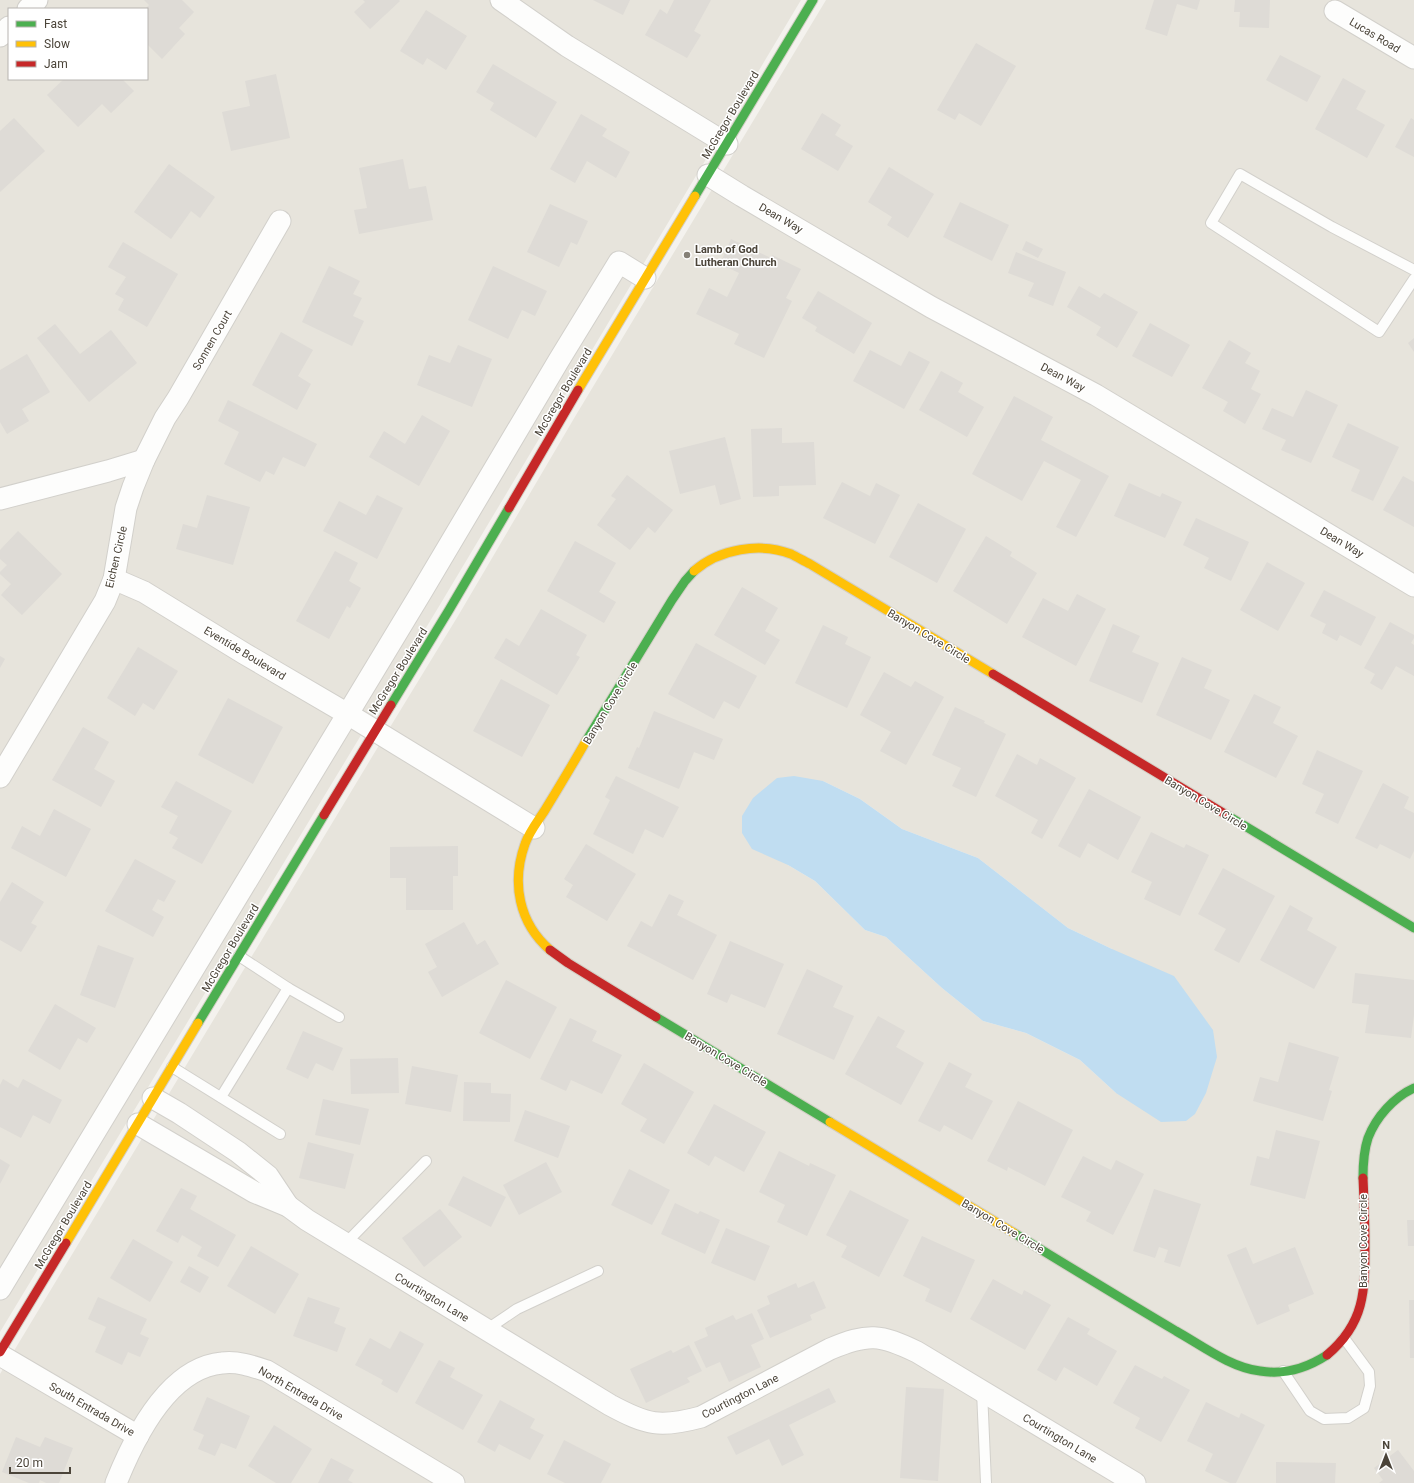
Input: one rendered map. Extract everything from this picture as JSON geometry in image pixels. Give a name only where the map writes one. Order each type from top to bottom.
[{"type":"street","points":[[29,8],[37,0]]},
{"type":"street","points":[[501,0],[567,46],[727,144]]},
{"type":"street","name":"McGregor Boulevard","points":[[0,1354],[375,730],[450,610],[563,415],[813,0]]},
{"type":"street","name":"Lucas Road","points":[[1335,11],[1414,58]]},
{"type":"street","points":[[0,36],[8,28]]},
{"type":"street","name":"Dean Way","points":[[708,175],[931,307],[1096,395],[1414,586]]},
{"type":"street","name":"Sonnen Court","points":[[144,460],[165,418],[280,221]]},
{"type":"street","points":[[0,1289],[619,262],[645,278]]},
{"type":"street","points":[[0,499],[108,471],[144,460]]},
{"type":"street","name":"Eichen Circle","points":[[0,776],[93,624],[105,601],[114,579],[126,508],[144,460]]},
{"type":"street","name":"Banyon Cove Circle","points":[[1414,928],[810,564],[791,554],[768,548],[746,548],[722,554],[701,566],[685,581],[534,828],[524,847],[519,868],[519,892],[524,914],[534,934],[550,951],[575,968],[1171,1328],[1230,1361],[1250,1369],[1272,1372],[1296,1370],[1316,1362],[1336,1348],[1350,1329],[1360,1308],[1364,1286],[1363,1166],[1366,1145],[1375,1123],[1389,1106],[1408,1090],[1414,1088]]},
{"type":"street","name":"Eventide Boulevard","points":[[114,579],[144,592],[245,654],[375,730]]},
{"type":"street","points":[[375,730],[534,828]]},
{"type":"street","name":"Courtington Lane","points":[[153,1098],[180,1113],[238,1152],[268,1176],[288,1206]]},
{"type":"street","name":"Courtington Lane","points":[[138,1124],[254,1192],[288,1206],[306,1220],[610,1405],[634,1418],[657,1424],[679,1423],[701,1417],[830,1349],[851,1340],[874,1337],[896,1342],[917,1352],[1134,1483]]},
{"type":"street","name":"South Entrada Drive","points":[[0,1354],[138,1436],[116,1483]]},
{"type":"street","name":"North Entrada Drive","points":[[138,1436],[166,1395],[182,1379],[200,1368],[222,1363],[246,1363],[267,1371],[454,1483]]},
{"type":"lane","points":[[1414,270],[1332,227],[1240,174],[1211,222],[1379,332],[1414,279]]},
{"type":"lane","points":[[239,956],[288,988],[340,1017]]},
{"type":"lane","points":[[221,1097],[288,988]]},
{"type":"lane","points":[[172,1067],[280,1134]]},
{"type":"lane","points":[[346,1244],[426,1161]]},
{"type":"lane","points":[[486,1330],[517,1309],[598,1271]]},
{"type":"lane","points":[[1283,1371],[1310,1411],[1324,1419],[1348,1418],[1364,1408],[1370,1386],[1369,1372],[1344,1338]]},
{"type":"lane","points":[[982,1391],[986,1483]]},
{"type":"shaded area","points":[[0,0],[801,0],[441,603],[0,1332]]},
{"type":"shaded area","points":[[826,0],[1414,0],[1414,1483],[0,1483],[0,1374],[458,616],[576,415]],"holes":[[[823,781],[860,799],[902,829],[978,858],[1068,928],[1112,949],[1116,1093],[1080,1060],[1026,1033],[983,1021],[942,988],[886,937],[865,930],[815,881],[788,865]]]},
{"type":"water","points":[[794,776],[823,781],[860,799],[902,829],[978,858],[1068,928],[1174,976],[1213,1030],[1217,1057],[1206,1093],[1195,1114],[1186,1121],[1161,1122],[1116,1093],[1080,1060],[1026,1033],[983,1021],[942,988],[886,937],[865,930],[815,881],[788,865],[752,849],[742,833],[742,816],[753,798],[777,778]]},
{"type":"building","points":[[144,0],[182,0],[194,12],[179,28],[185,34],[162,59],[148,45],[148,8],[146,8],[149,5]]},
{"type":"building","points":[[363,0],[400,1],[370,29],[354,12],[365,2]]},
{"type":"building","points":[[593,0],[630,0],[623,15]]},
{"type":"building","points":[[674,0],[711,0],[694,31],[701,35],[687,58],[645,35],[660,9],[667,14]]},
{"type":"building","points":[[1154,0],[1200,0],[1197,10],[1177,4],[1167,36],[1145,29]]},
{"type":"building","points":[[1235,0],[1270,0],[1269,28],[1239,27],[1240,12],[1234,12]]},
{"type":"building","points":[[426,10],[467,36],[446,70],[427,58],[423,65],[400,51]]},
{"type":"building","points":[[976,43],[1016,66],[981,126],[959,113],[955,120],[937,110]]},
{"type":"building","points":[[1280,55],[1321,76],[1307,102],[1266,80]]},
{"type":"building","points":[[493,64],[557,102],[536,138],[490,110],[494,103],[476,92]]},
{"type":"building","points":[[276,74],[290,138],[231,151],[222,112],[250,106],[245,81]]},
{"type":"building","points":[[1343,78],[1366,91],[1356,109],[1385,125],[1367,158],[1315,129]]},
{"type":"building","points":[[63,80],[123,80],[134,91],[111,113],[102,104],[78,127],[47,95]]},
{"type":"building","points":[[822,113],[841,125],[835,135],[853,146],[838,171],[801,149]]},
{"type":"building","points":[[581,114],[607,129],[602,136],[630,152],[616,178],[587,161],[575,183],[550,169]]},
{"type":"building","points":[[14,118],[45,151],[0,192],[0,131]]},
{"type":"building","points":[[1411,118],[1414,120],[1414,157],[1395,147]]},
{"type":"building","points":[[403,159],[409,189],[426,186],[433,220],[359,234],[354,210],[367,208],[359,168]]},
{"type":"building","points":[[169,164],[215,197],[200,218],[191,211],[171,239],[134,212]]},
{"type":"building","points":[[889,167],[934,194],[908,238],[887,225],[892,217],[868,202]]},
{"type":"building","points":[[960,202],[1009,225],[992,261],[943,237]]},
{"type":"building","points":[[550,204],[588,221],[577,245],[571,242],[559,267],[527,252]]},
{"type":"building","points":[[731,239],[771,258],[772,255],[801,269],[786,298],[792,301],[764,358],[734,344],[739,334],[696,314],[709,288],[727,297],[739,273],[720,264]]},
{"type":"building","points":[[1026,241],[1043,249],[1038,258],[1022,250]]},
{"type":"building","points":[[123,242],[178,274],[147,327],[118,310],[124,299],[115,294],[126,277],[108,267]]},
{"type":"building","points":[[1016,252],[1066,272],[1053,306],[1028,296],[1034,283],[1008,273]]},
{"type":"building","points":[[329,266],[360,281],[353,294],[362,298],[353,316],[364,321],[352,346],[302,322]]},
{"type":"building","points":[[493,266],[547,291],[535,316],[522,310],[508,339],[468,320]]},
{"type":"building","points":[[1079,286],[1100,298],[1104,293],[1138,312],[1117,348],[1096,335],[1101,327],[1067,307]]},
{"type":"building","points":[[818,291],[872,323],[854,354],[815,331],[817,327],[802,318]]},
{"type":"building","points":[[1150,323],[1190,345],[1172,377],[1132,356]]},
{"type":"building","points":[[55,324],[80,354],[111,330],[137,363],[89,402],[37,338]]},
{"type":"building","points":[[281,332],[313,350],[298,376],[311,384],[297,410],[252,385]]},
{"type":"building","points":[[1414,338],[1414,352],[1408,343]]},
{"type":"building","points":[[1229,340],[1251,353],[1245,363],[1260,371],[1251,389],[1261,394],[1245,424],[1223,411],[1228,402],[1202,388]]},
{"type":"building","points":[[458,345],[492,359],[472,407],[417,385],[429,355],[450,363]]},
{"type":"building","points":[[870,350],[901,366],[909,351],[930,362],[904,409],[853,381]]},
{"type":"building","points":[[27,354],[50,392],[22,409],[29,421],[7,434],[0,422],[0,370]]},
{"type":"building","points":[[941,371],[963,383],[958,392],[984,407],[967,437],[919,410]]},
{"type":"building","points":[[1306,390],[1338,405],[1311,463],[1281,450],[1286,440],[1262,429],[1272,408],[1293,417]]},
{"type":"building","points":[[1014,396],[1053,417],[1041,440],[1109,476],[1076,537],[1056,527],[1081,480],[1044,461],[1022,501],[972,474]]},
{"type":"building","points":[[228,400],[317,444],[305,467],[283,457],[274,475],[266,471],[260,482],[224,464],[239,432],[218,421]]},
{"type":"building","points":[[422,415],[450,431],[419,486],[369,457],[384,431],[405,444]]},
{"type":"building","points":[[1348,423],[1399,447],[1373,501],[1351,491],[1360,470],[1332,457]]},
{"type":"building","points":[[782,428],[782,443],[814,442],[816,485],[779,486],[779,496],[753,497],[751,429]]},
{"type":"building","points":[[725,437],[741,499],[720,505],[715,485],[680,494],[669,451]]},
{"type":"building","points":[[627,475],[673,510],[655,533],[648,527],[630,550],[597,525],[616,499],[611,496]]},
{"type":"building","points":[[1403,476],[1414,482],[1414,527],[1383,510]]},
{"type":"building","points":[[842,482],[870,496],[876,483],[900,495],[875,544],[823,518]]},
{"type":"building","points":[[1129,483],[1160,497],[1162,493],[1182,502],[1165,538],[1114,516]]},
{"type":"building","points":[[207,495],[250,507],[233,565],[176,549],[183,524],[197,528]]},
{"type":"building","points":[[377,495],[403,508],[377,559],[323,531],[339,501],[366,515]]},
{"type":"building","points":[[918,503],[966,529],[937,583],[889,557]]},
{"type":"building","points":[[1196,518],[1249,542],[1231,581],[1204,568],[1209,558],[1183,545]]},
{"type":"building","points":[[18,531],[62,574],[22,615],[1,595],[11,584],[0,574],[0,572],[7,565],[0,559],[0,550]]},
{"type":"building","points":[[986,536],[1012,552],[1010,556],[1037,573],[1007,624],[953,591]]},
{"type":"building","points":[[575,541],[616,563],[599,592],[616,602],[604,623],[547,591]]},
{"type":"building","points":[[335,551],[358,563],[349,581],[361,588],[350,608],[347,606],[329,639],[296,621]]},
{"type":"building","points":[[1267,562],[1305,583],[1278,631],[1240,610]]},
{"type":"building","points":[[742,587],[778,608],[765,631],[780,640],[765,665],[714,635]]},
{"type":"building","points":[[1324,590],[1376,617],[1361,646],[1340,635],[1337,641],[1322,633],[1326,624],[1310,616]]},
{"type":"building","points":[[1077,594],[1106,609],[1076,666],[1022,637],[1043,598],[1068,611]]},
{"type":"building","points":[[541,609],[587,635],[576,655],[580,657],[557,695],[494,658],[506,638],[519,646]]},
{"type":"building","points":[[1390,622],[1414,635],[1411,643],[1414,645],[1414,676],[1396,666],[1382,690],[1370,683],[1375,674],[1364,668]]},
{"type":"building","points":[[1113,624],[1140,636],[1132,652],[1159,663],[1142,703],[1089,681]]},
{"type":"building","points":[[823,625],[848,637],[845,644],[871,657],[847,708],[795,683]]},
{"type":"building","points":[[696,643],[757,676],[739,709],[724,701],[714,719],[668,694]]},
{"type":"building","points":[[138,647],[178,671],[154,710],[143,703],[135,716],[107,698]]},
{"type":"building","points":[[0,656],[5,659],[0,668]]},
{"type":"building","points":[[1182,657],[1212,670],[1204,688],[1230,700],[1211,740],[1156,715]]},
{"type":"building","points":[[884,672],[911,687],[915,681],[944,697],[906,765],[880,751],[891,732],[860,715]]},
{"type":"building","points":[[501,679],[550,705],[522,757],[473,731]]},
{"type":"building","points":[[1254,694],[1281,707],[1273,723],[1298,736],[1276,778],[1224,752]]},
{"type":"building","points":[[228,698],[283,727],[253,784],[198,755]]},
{"type":"building","points":[[955,707],[985,721],[984,723],[1006,734],[976,797],[952,786],[961,768],[932,755]]},
{"type":"building","points":[[654,711],[723,739],[714,760],[694,752],[679,789],[628,768],[637,747],[639,748]]},
{"type":"building","points":[[83,727],[109,742],[94,769],[115,781],[101,807],[52,780]]},
{"type":"building","points":[[1317,750],[1363,771],[1338,824],[1315,813],[1324,794],[1302,784]]},
{"type":"building","points":[[1017,754],[1037,765],[1040,758],[1076,778],[1042,839],[1031,833],[1038,820],[995,796]]},
{"type":"building","points":[[616,776],[679,807],[663,838],[645,829],[633,854],[593,834],[610,800],[605,797]]},
{"type":"building","points":[[176,781],[232,811],[202,864],[172,848],[178,838],[169,833],[178,816],[161,807]]},
{"type":"building","points":[[1383,783],[1409,797],[1404,808],[1414,813],[1414,851],[1410,859],[1380,844],[1377,849],[1355,838]]},
{"type":"building","points":[[1089,789],[1141,817],[1118,860],[1088,843],[1080,858],[1058,846]]},
{"type":"building","points":[[54,809],[91,829],[66,877],[11,848],[22,826],[40,836]]},
{"type":"building","points":[[1151,832],[1184,848],[1186,844],[1209,855],[1180,916],[1144,899],[1152,882],[1131,872]]},
{"type":"building","points":[[586,844],[636,874],[607,921],[566,897],[573,885],[564,879]]},
{"type":"building","points":[[458,846],[458,876],[453,876],[453,910],[406,910],[406,878],[390,878],[390,847]]},
{"type":"building","points":[[135,859],[176,881],[164,902],[158,899],[152,910],[164,917],[153,937],[105,911]]},
{"type":"building","points":[[1223,868],[1275,896],[1239,963],[1214,950],[1226,929],[1198,914]]},
{"type":"building","points":[[12,882],[44,902],[31,923],[37,926],[21,952],[0,940],[0,902]]},
{"type":"building","points":[[669,894],[684,901],[677,915],[717,935],[693,980],[627,946],[641,921],[652,927]]},
{"type":"building","points":[[1290,905],[1313,918],[1307,930],[1337,947],[1314,989],[1260,960]]},
{"type":"building","points":[[464,922],[477,945],[485,940],[499,964],[442,997],[428,972],[437,967],[425,944]]},
{"type":"building","points":[[730,941],[784,964],[765,1008],[731,994],[727,1003],[707,994]]},
{"type":"building","points":[[98,945],[134,958],[115,1008],[80,995]]},
{"type":"building","points":[[807,969],[843,986],[833,1007],[854,1016],[834,1060],[777,1034]]},
{"type":"building","points":[[1355,973],[1414,980],[1414,1015],[1411,1038],[1365,1033],[1369,1005],[1352,1003]]},
{"type":"building","points":[[506,980],[557,1007],[530,1059],[479,1033]]},
{"type":"building","points":[[55,1004],[96,1028],[87,1043],[78,1038],[60,1070],[28,1051]]},
{"type":"building","points":[[878,1016],[905,1031],[896,1047],[924,1063],[901,1105],[845,1074]]},
{"type":"building","points":[[570,1018],[597,1031],[592,1041],[622,1055],[602,1094],[571,1080],[566,1091],[540,1079]]},
{"type":"building","points":[[303,1031],[343,1048],[333,1071],[316,1063],[308,1079],[286,1069]]},
{"type":"building","points":[[1289,1042],[1339,1057],[1329,1090],[1332,1091],[1323,1121],[1253,1101],[1260,1077],[1278,1082]]},
{"type":"building","points":[[398,1058],[399,1093],[351,1094],[350,1059]]},
{"type":"building","points":[[949,1062],[972,1074],[965,1087],[993,1101],[972,1140],[944,1125],[940,1132],[918,1121]]},
{"type":"building","points":[[644,1063],[694,1092],[664,1144],[640,1131],[647,1119],[621,1104]]},
{"type":"building","points":[[412,1066],[458,1075],[451,1112],[405,1104]]},
{"type":"building","points":[[3,1079],[18,1088],[23,1079],[62,1100],[50,1124],[33,1115],[21,1138],[0,1127],[0,1085]]},
{"type":"building","points":[[464,1082],[491,1083],[491,1093],[511,1094],[510,1122],[463,1121]]},
{"type":"building","points":[[323,1099],[369,1109],[360,1145],[315,1135]]},
{"type":"building","points":[[1018,1101],[1073,1130],[1045,1186],[1008,1167],[1007,1171],[987,1161]]},
{"type":"building","points":[[714,1104],[766,1132],[744,1172],[715,1156],[709,1166],[687,1153]]},
{"type":"building","points":[[525,1110],[570,1126],[558,1158],[514,1141]]},
{"type":"building","points":[[1276,1130],[1320,1141],[1305,1199],[1250,1185],[1257,1156],[1269,1159]]},
{"type":"building","points":[[308,1142],[354,1154],[345,1189],[299,1178]]},
{"type":"building","points":[[779,1151],[809,1166],[810,1163],[836,1175],[807,1236],[777,1222],[785,1205],[759,1192]]},
{"type":"building","points":[[1083,1156],[1111,1170],[1116,1160],[1144,1174],[1113,1235],[1086,1221],[1091,1212],[1061,1197]]},
{"type":"building","points":[[0,1159],[10,1165],[0,1184]]},
{"type":"building","points":[[546,1162],[562,1192],[519,1215],[503,1185]]},
{"type":"building","points":[[629,1169],[670,1190],[652,1225],[611,1205]]},
{"type":"building","points":[[463,1176],[506,1197],[491,1227],[448,1205]]},
{"type":"building","points":[[181,1188],[197,1196],[190,1209],[236,1235],[218,1267],[197,1256],[202,1247],[182,1235],[178,1243],[156,1231]]},
{"type":"building","points":[[1154,1189],[1201,1204],[1180,1267],[1164,1262],[1168,1250],[1159,1247],[1155,1258],[1133,1251]]},
{"type":"building","points":[[850,1190],[909,1220],[879,1277],[841,1257],[847,1246],[826,1235]]},
{"type":"building","points":[[675,1203],[698,1214],[700,1211],[720,1220],[705,1254],[661,1234]]},
{"type":"building","points":[[440,1209],[462,1237],[424,1267],[402,1238]]},
{"type":"building","points":[[1407,1220],[1414,1220],[1414,1246],[1408,1246]]},
{"type":"building","points":[[726,1228],[770,1246],[755,1281],[711,1263]]},
{"type":"building","points":[[922,1236],[975,1260],[951,1313],[925,1301],[930,1289],[903,1276]]},
{"type":"building","points":[[133,1239],[173,1262],[150,1302],[110,1278]]},
{"type":"building","points":[[251,1246],[299,1274],[275,1314],[227,1286]]},
{"type":"building","points":[[1246,1247],[1253,1264],[1295,1247],[1314,1294],[1288,1305],[1290,1311],[1257,1325],[1227,1255]]},
{"type":"building","points":[[189,1266],[209,1277],[200,1293],[180,1282]]},
{"type":"building","points":[[993,1279],[1022,1295],[1024,1290],[1051,1305],[1025,1350],[970,1319]]},
{"type":"building","points":[[814,1281],[826,1308],[810,1315],[812,1320],[770,1338],[757,1310],[770,1304],[767,1296],[796,1283],[798,1288]]},
{"type":"building","points":[[98,1297],[147,1319],[140,1334],[149,1338],[140,1357],[128,1352],[122,1365],[95,1352],[106,1327],[88,1319]]},
{"type":"building","points":[[308,1297],[340,1308],[334,1323],[346,1328],[337,1352],[293,1336]]},
{"type":"building","points":[[1409,1300],[1414,1300],[1414,1358],[1410,1358]]},
{"type":"building","points":[[752,1313],[764,1339],[751,1345],[761,1367],[729,1382],[720,1362],[706,1368],[694,1342],[708,1336],[705,1328],[733,1315],[736,1320]]},
{"type":"building","points":[[1068,1317],[1090,1329],[1087,1334],[1117,1351],[1097,1386],[1064,1367],[1056,1381],[1037,1370]]},
{"type":"building","points":[[400,1331],[424,1344],[397,1393],[381,1384],[383,1380],[355,1365],[370,1338],[390,1349]]},
{"type":"building","points":[[689,1345],[702,1371],[687,1378],[690,1382],[646,1403],[630,1369],[671,1350],[673,1353]]},
{"type":"building","points":[[439,1360],[455,1368],[450,1377],[483,1395],[463,1430],[415,1403]]},
{"type":"building","points":[[1135,1365],[1162,1379],[1164,1376],[1190,1390],[1161,1442],[1135,1428],[1140,1418],[1113,1403]]},
{"type":"building","points":[[906,1387],[944,1389],[938,1481],[900,1478]]},
{"type":"building","points":[[829,1388],[836,1402],[789,1425],[804,1455],[782,1466],[769,1439],[736,1455],[727,1437]]},
{"type":"building","points":[[207,1397],[250,1416],[236,1449],[221,1443],[215,1456],[198,1449],[204,1435],[193,1430]]},
{"type":"building","points":[[500,1400],[535,1419],[530,1428],[544,1435],[530,1460],[499,1444],[495,1452],[477,1442]]},
{"type":"building","points":[[1206,1402],[1239,1418],[1241,1413],[1265,1425],[1236,1483],[1230,1483],[1205,1471],[1213,1454],[1187,1441]]},
{"type":"building","points":[[274,1425],[312,1449],[291,1483],[276,1483],[248,1466]]},
{"type":"building","points":[[16,1437],[40,1447],[45,1437],[73,1448],[59,1483],[46,1483],[40,1480],[39,1483],[29,1483],[2,1472]]},
{"type":"building","points":[[564,1440],[611,1464],[601,1483],[565,1483],[547,1474]]},
{"type":"building","points":[[1398,1450],[1414,1471],[1414,1483],[1379,1483],[1383,1480],[1374,1468]]},
{"type":"building","points":[[331,1458],[354,1470],[348,1480],[353,1483],[318,1483]]},
{"type":"building","points":[[1276,1462],[1336,1463],[1335,1483],[1276,1483]]},
{"type":"traffic: fast","points":[[695,196],[813,0]]},
{"type":"traffic: fast","points":[[391,705],[509,508]]},
{"type":"traffic: fast","points":[[586,741],[672,600],[694,571]]},
{"type":"traffic: fast","points":[[1225,814],[1414,928]]},
{"type":"traffic: fast","points":[[198,1023],[324,815]]},
{"type":"traffic: fast","points":[[656,1017],[830,1122]]},
{"type":"traffic: fast","points":[[1363,1178],[1364,1158],[1371,1130],[1386,1108],[1414,1088]]},
{"type":"traffic: fast","points":[[1014,1233],[1227,1361],[1249,1369],[1278,1372],[1303,1367],[1327,1355]]},
{"type":"traffic: slow","points":[[578,390],[695,196]]},
{"type":"traffic: slow","points":[[694,571],[715,557],[740,550],[766,548],[791,554],[993,674]]},
{"type":"traffic: slow","points":[[550,950],[531,928],[525,915],[519,888],[521,859],[529,835],[586,741]]},
{"type":"traffic: slow","points":[[66,1243],[198,1023]]},
{"type":"traffic: slow","points":[[830,1122],[1014,1233]]},
{"type":"traffic: jam","points":[[509,508],[578,390]]},
{"type":"traffic: jam","points":[[993,674],[1225,814]]},
{"type":"traffic: jam","points":[[324,815],[391,705]]},
{"type":"traffic: jam","points":[[550,950],[568,963],[656,1017]]},
{"type":"traffic: jam","points":[[1327,1355],[1340,1343],[1349,1331],[1356,1318],[1363,1292],[1365,1262],[1363,1178]]},
{"type":"traffic: jam","points":[[0,1352],[66,1243]]},
{"type":"place","name":"Lamb of God Lutheran Church","points":[[687,255]]}]
